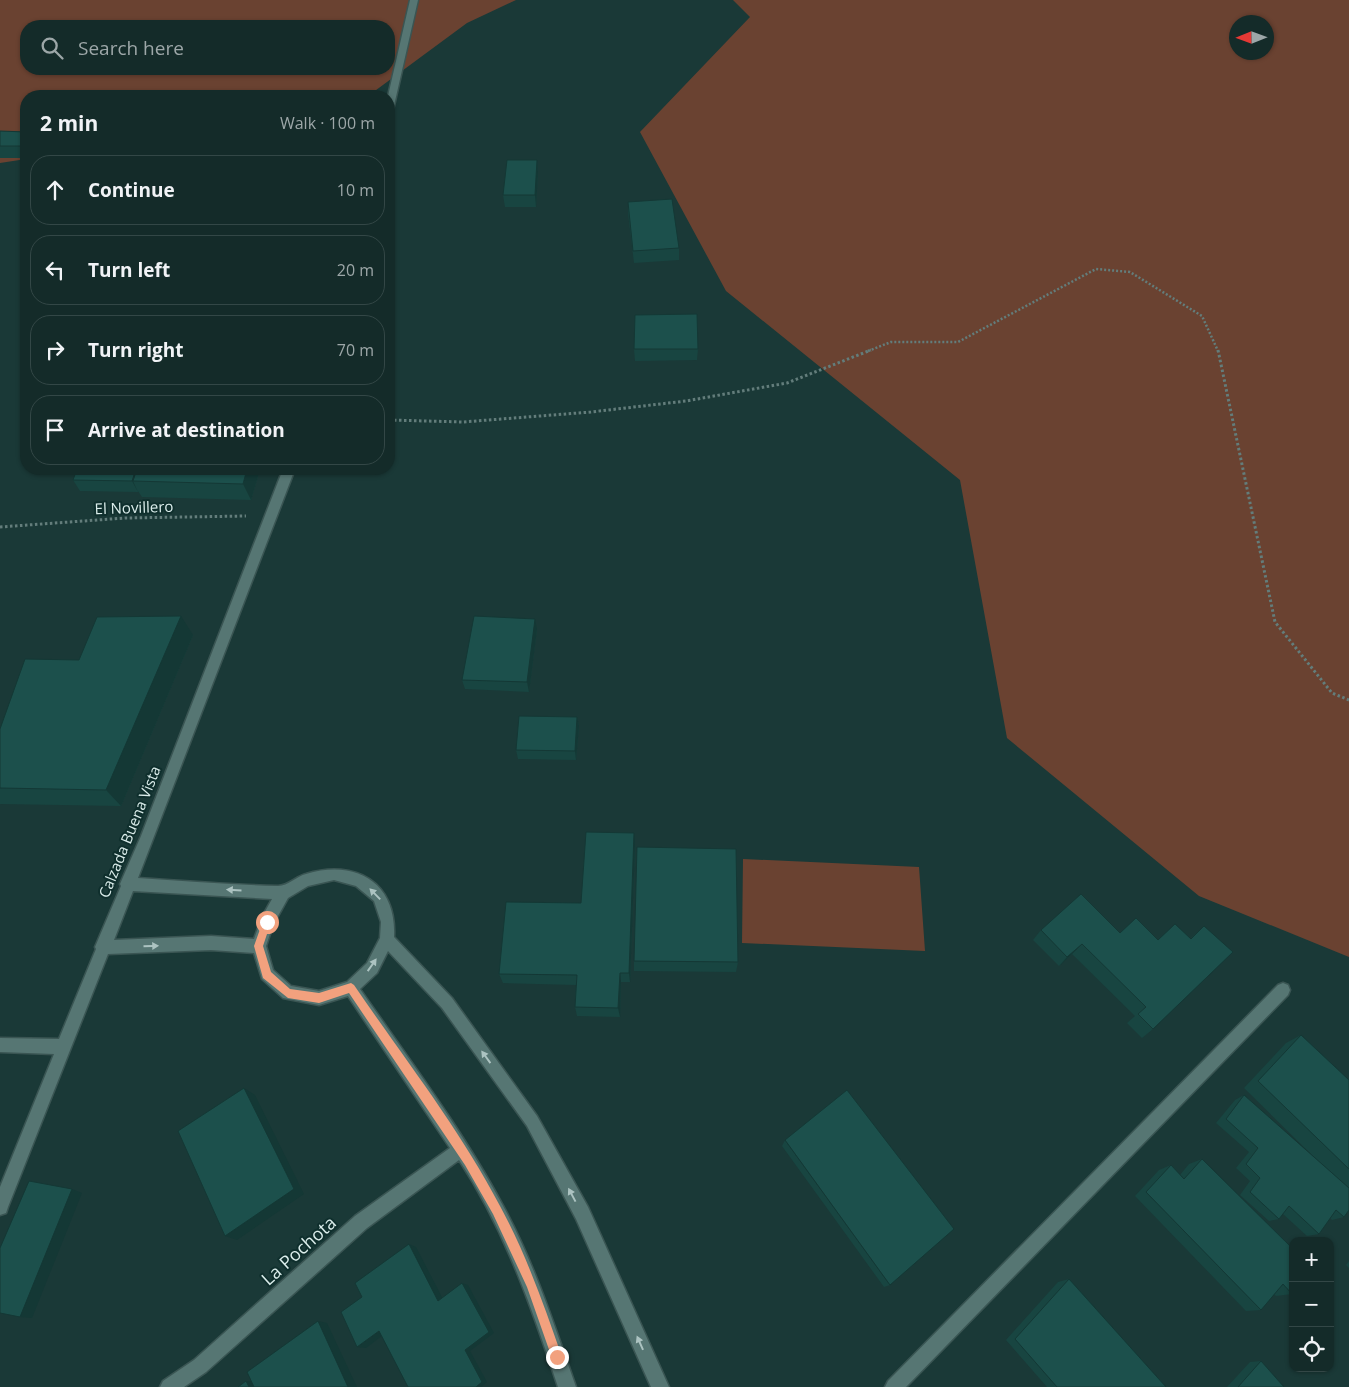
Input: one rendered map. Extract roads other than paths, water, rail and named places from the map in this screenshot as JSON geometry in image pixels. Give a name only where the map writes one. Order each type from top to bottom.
[{"type":"street","points":[[394,90],[414,0]]},
{"type":"street","name":"Calzada Buena Vista","points":[[0,1207],[127,884],[148,836],[287,475]]},
{"type":"street","points":[[127,884],[282,893],[306,880],[334,874],[360,880],[380,897],[388,922],[387,939],[372,968],[351,988],[319,998],[288,993],[267,974],[258,946],[267,922],[282,893]]},
{"type":"street","points":[[387,939],[448,1004],[532,1121],[582,1213],[660,1387]]},
{"type":"street","points":[[102,947],[211,943],[258,946]]},
{"type":"street","points":[[351,988],[461,1149],[497,1210],[532,1285],[567,1387]]},
{"type":"street","points":[[894,1387],[1283,990]]},
{"type":"street","points":[[0,1045],[63,1047]]},
{"type":"street","name":"La Pochota","points":[[169,1387],[200,1366],[360,1222],[461,1149]]}]
